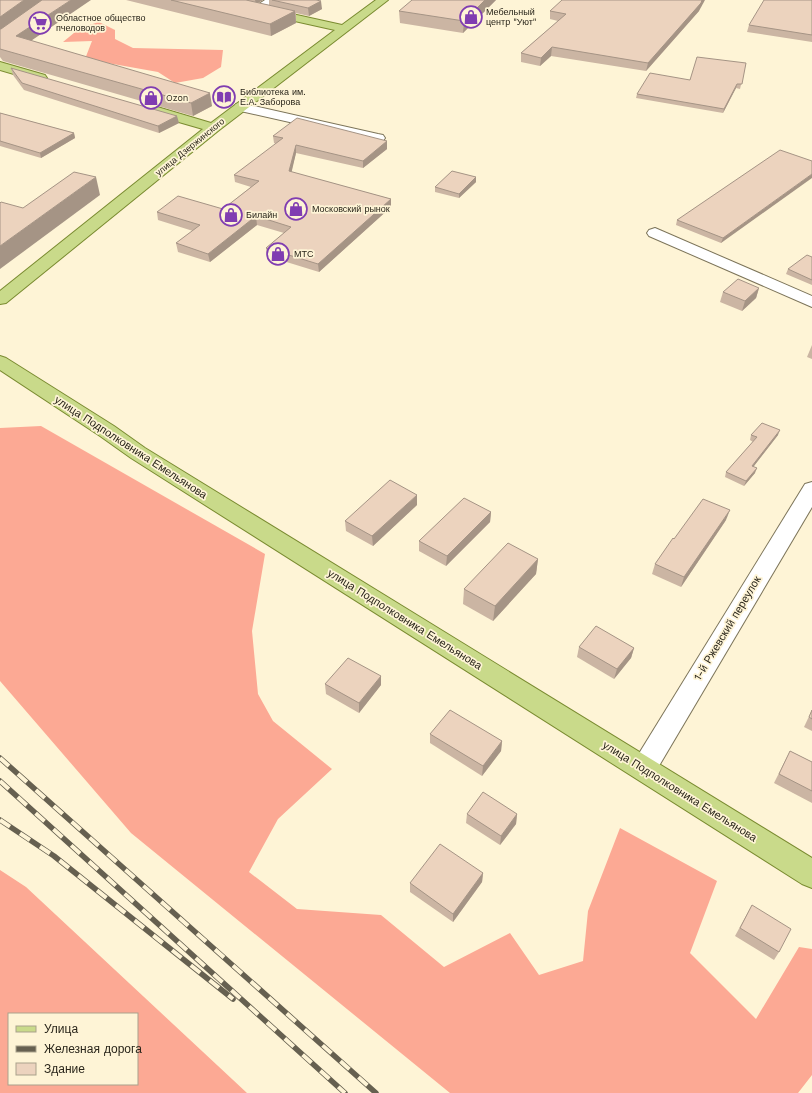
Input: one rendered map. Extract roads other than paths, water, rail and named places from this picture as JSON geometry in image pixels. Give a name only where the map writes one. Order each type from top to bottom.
[{"type":"main road","points":[[214,0],[344,29]]},
{"type":"main road","name":"улица Дзержинского","points":[[0,299],[213,128],[383,0]]},
{"type":"main road","points":[[0,66],[53,81]]},
{"type":"main road","points":[[136,106],[213,128]]},
{"type":"main road","name":"улица Подполковника Емельянова","points":[[0,362],[107,431],[138,453],[812,874]]},
{"type":"street","points":[[256,10],[273,0]]},
{"type":"street","points":[[241,107],[378,138]]},
{"type":"street","points":[[655,233],[812,302]]},
{"type":"street","name":"1-й Ржевский переулок","points":[[644,768],[812,489]]},
{"type":"railway","points":[[0,758],[376,1093]]},
{"type":"railway","points":[[0,781],[345,1093]]},
{"type":"railway","points":[[0,820],[54,856],[233,999]]},
{"type":"place","name":"Мебельный центр \"Уют\"","points":[[471,17]]},
{"type":"place","name":"Областное общество пчеловодов","points":[[40,23]]},
{"type":"place","name":"Библиотека им. Е.А. Заборова","points":[[224,97]]},
{"type":"place","name":"Ozon","points":[[151,98]]},
{"type":"place","name":"Московский рынок","points":[[296,209]]},
{"type":"place","name":"Билайн","points":[[231,215]]},
{"type":"place","name":"МТС","points":[[278,254]]}]
